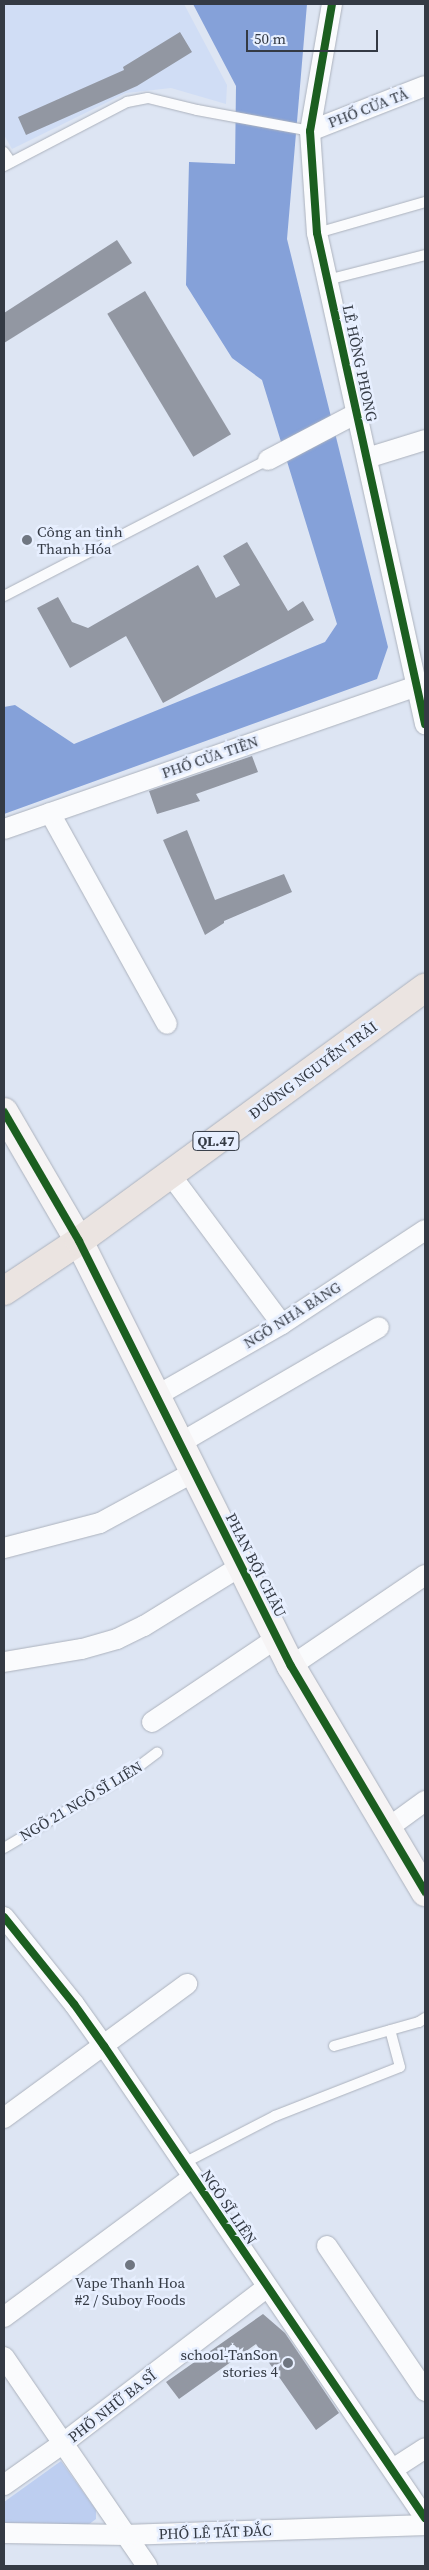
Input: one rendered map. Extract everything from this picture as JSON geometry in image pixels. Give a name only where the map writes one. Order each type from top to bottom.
[{"type":"highway","name":"ĐƯỜNG NGUYỄN TRÃI","points":[[4,1291],[79,1241],[425,988]]},
{"type":"street","name":"LÊ HỒNG PHONG","points":[[332,4],[305,130],[317,233],[425,724]]},
{"type":"street","name":"PHỐ CỬA TẢ","points":[[305,130],[425,86]]},
{"type":"street","points":[[268,460],[357,413]]},
{"type":"street","points":[[367,458],[425,440]]},
{"type":"street","name":"PHỐ CỬA TIỀN","points":[[4,829],[417,686]]},
{"type":"street","points":[[50,813],[167,1024]]},
{"type":"street","name":"PHAN BỘI CHÂU","points":[[4,1112],[79,1241],[291,1666],[425,1892]]},
{"type":"street","points":[[170,1174],[282,1324]]},
{"type":"street","name":"NGÕ NHÀ BẢNG","points":[[156,1396],[282,1324],[425,1230]]},
{"type":"street","points":[[180,1443],[379,1327]]},
{"type":"street","points":[[4,1548],[100,1523],[194,1472]]},
{"type":"street","points":[[4,1662],[82,1649],[117,1639],[144,1626],[241,1566]]},
{"type":"street","points":[[291,1666],[425,1575]]},
{"type":"street","points":[[152,1722],[277,1638]]},
{"type":"street","points":[[388,1828],[425,1801]]},
{"type":"street","name":"NGÔ SĨ LIÊN","points":[[4,1918],[74,2004],[104,2046],[425,2518]]},
{"type":"street","points":[[4,2118],[187,1984]]},
{"type":"street","points":[[4,2317],[188,2171]]},
{"type":"street","points":[[327,2246],[425,2391]]},
{"type":"street","name":"PHÕ NHỮ BA SĨ","points":[[4,2485],[62,2444],[267,2287]]},
{"type":"street","points":[[4,2357],[147,2566]]},
{"type":"street","points":[[393,2469],[425,2448]]},
{"type":"street","name":"PHỐ LÊ TẤT ĐẮC","points":[[4,2534],[126,2535],[425,2526]]},
{"type":"lane","points":[[4,152],[7,164],[127,102],[148,98],[197,110],[305,130]]},
{"type":"lane","points":[[317,233],[425,202]]},
{"type":"lane","points":[[327,280],[425,254]]},
{"type":"lane","points":[[4,596],[268,460]]},
{"type":"lane","name":"NGÕ 21 NGÔ SĨ LIÊN","points":[[4,1848],[130,1772],[157,1753]]},
{"type":"lane","points":[[334,2046],[425,2018]]},
{"type":"lane","points":[[188,2171],[275,2116],[400,2067],[390,2030]]},
{"type":"shaded area","points":[[4,4],[184,4],[227,85],[226,104],[171,88],[126,93],[12,149],[4,135]]},
{"type":"shaded area","points":[[61,2461],[96,2510],[96,2519],[88,2525],[4,2527],[4,2502]]},
{"type":"water","points":[[193,4],[307,4],[287,239],[388,647],[377,679],[4,814],[4,707],[15,705],[74,744],[325,642],[337,624],[262,380],[232,358],[186,285],[189,162],[235,164],[236,86]]},
{"type":"building","points":[[180,32],[192,52],[137,86],[26,135],[18,117],[124,70],[123,67]]},
{"type":"building","points":[[117,240],[132,263],[4,343],[4,313]]},
{"type":"building","points":[[145,291],[231,434],[193,457],[107,314]]},
{"type":"building","points":[[247,542],[288,611],[303,601],[314,620],[163,703],[126,636],[70,668],[37,608],[58,597],[72,622],[88,628],[198,565],[216,598],[240,585],[223,556]]},
{"type":"building","points":[[252,756],[258,772],[196,794],[200,801],[157,814],[149,791]]},
{"type":"building","points":[[187,830],[215,900],[284,874],[292,892],[224,921],[224,923],[205,935],[163,840]]},
{"type":"building","name":"school-TanSon stories 4","points":[[263,2314],[285,2333],[339,2413],[316,2430],[256,2344],[179,2399],[166,2382]]},
{"type":"cycle path","points":[[332,4],[310,131],[317,233],[425,724]]},
{"type":"cycle path","points":[[4,1112],[79,1241],[291,1666],[425,1892]]},
{"type":"cycle path","points":[[4,1917],[74,2004],[104,2046],[425,2518]]},
{"type":"place","name":"Công an tỉnh Thanh Hóa","points":[[27,540]]},
{"type":"place","name":"Vape Thanh Hoa #2 / Suboy Foods","points":[[130,2265]]},
{"type":"place","name":"school-TanSon stories 4","points":[[288,2363]]}]
